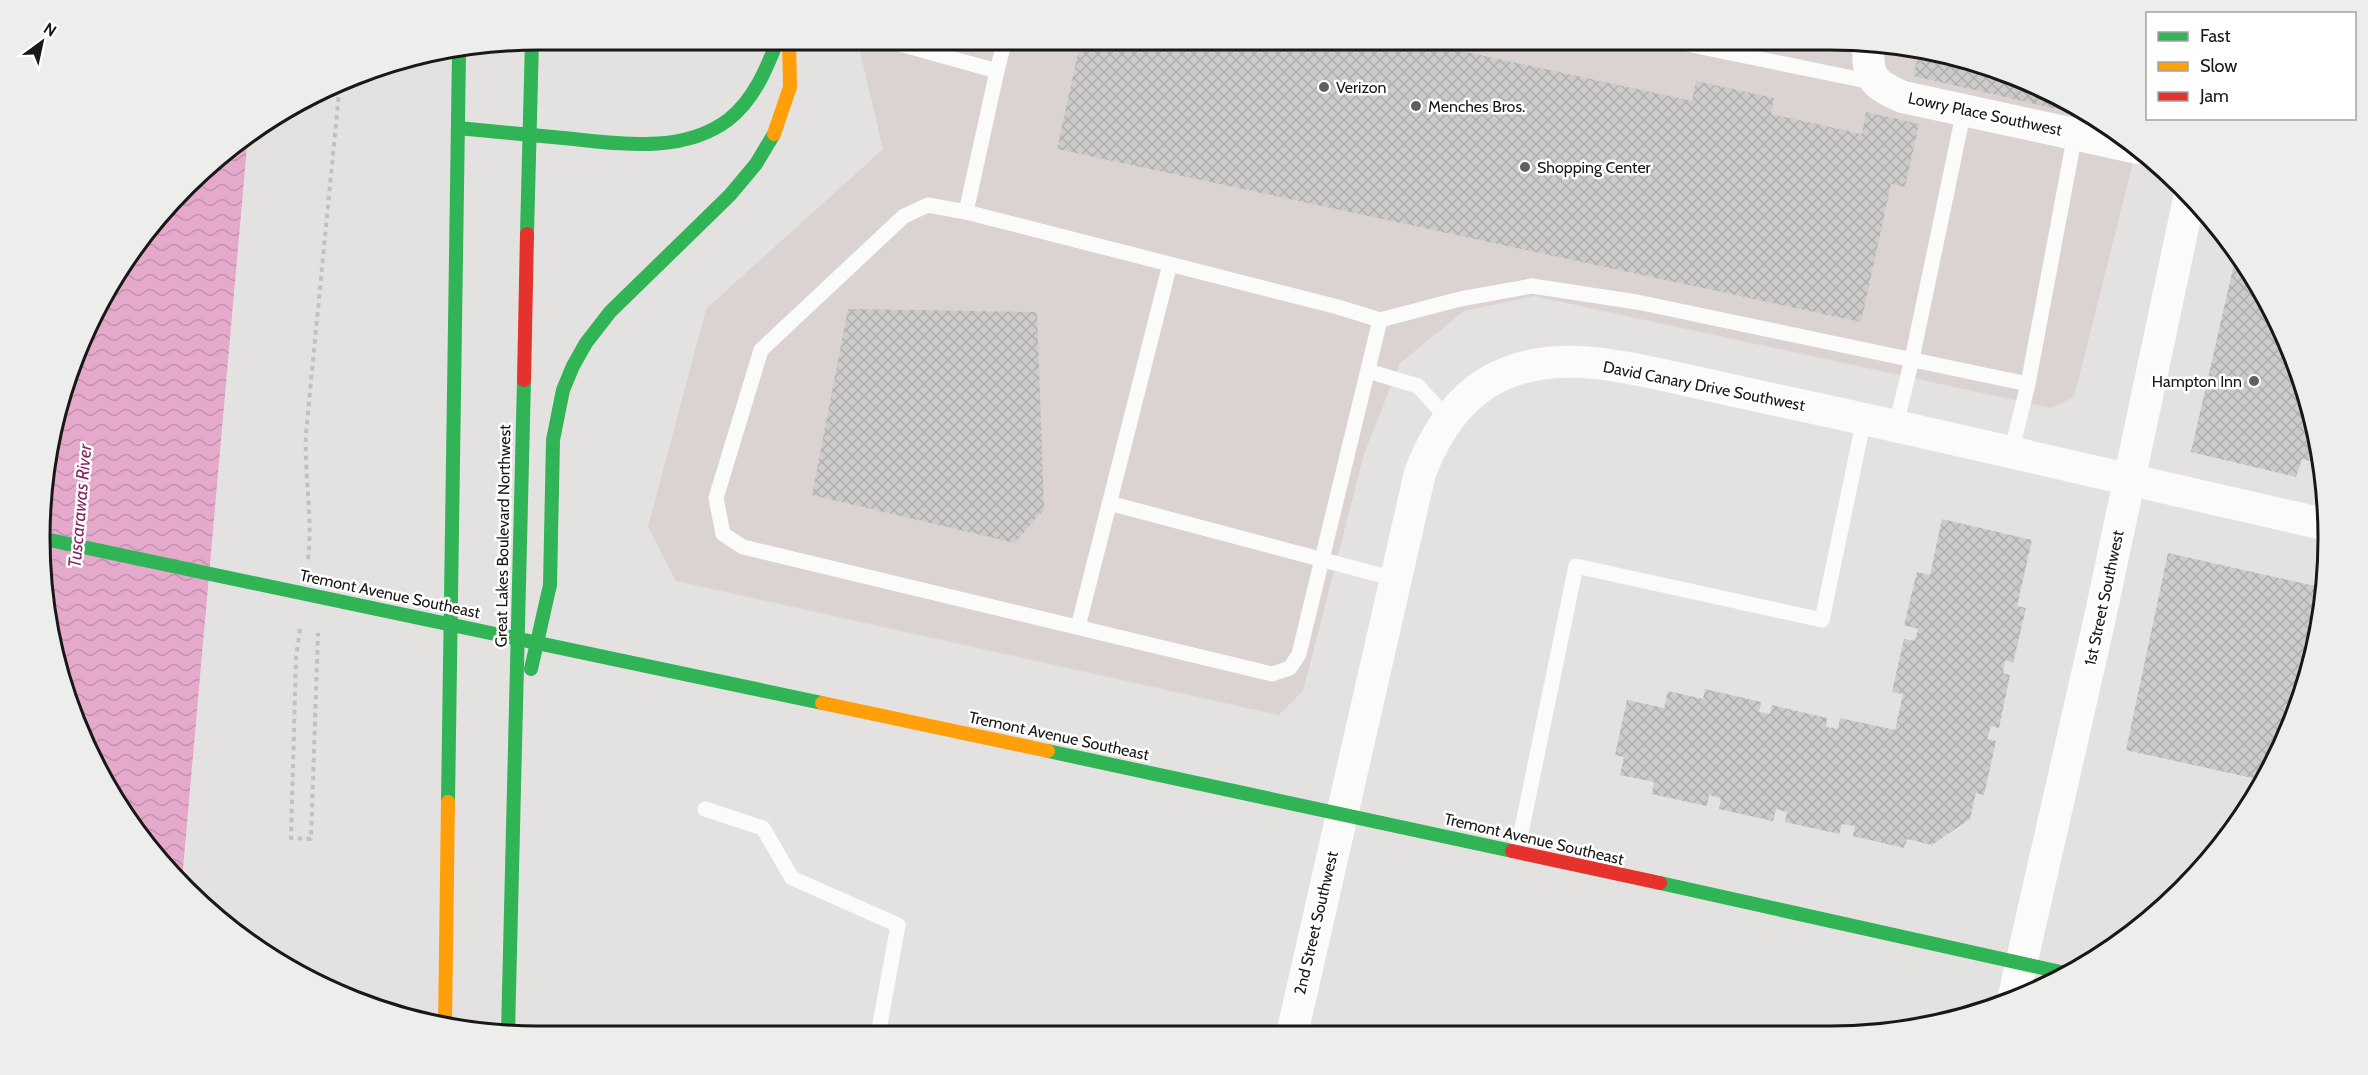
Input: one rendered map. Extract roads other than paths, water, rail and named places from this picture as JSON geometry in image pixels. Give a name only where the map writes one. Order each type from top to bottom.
[{"type":"main road","name":"Great Lakes Boulevard Northwest","points":[[508,1024],[532,50]]},
{"type":"main road","points":[[458,128],[640,145],[671,143],[699,135],[720,125],[748,98],[763,76],[773,50]]},
{"type":"main road","points":[[514,756],[550,584],[552,449],[554,425],[566,379],[576,358],[631,290],[714,211],[765,153],[779,124],[790,92],[789,50]]},
{"type":"main road","points":[[445,1016],[459,56]]},
{"type":"main road","name":"Tremont Avenue Southeast","points":[[50,540],[1341,813],[2054,971]]},
{"type":"street","points":[[1868,52],[1867,60],[1871,76],[1877,83]]},
{"type":"street","name":"Lowry Place Southwest","points":[[1877,83],[1882,88],[1903,97],[2119,144]]},
{"type":"street","name":"1st Street Southwest","points":[[2016,989],[2099,622],[2188,205]]},
{"type":"street","name":"David Canary Drive Southwest","points":[[1341,813],[1420,473],[1431,444],[1447,418],[1469,395],[1495,377],[1525,367],[1556,362],[1587,362],[1648,372],[1896,425],[2318,523]]},
{"type":"street","name":"2nd Street Southwest","points":[[1294,1026],[1341,813]]},
{"type":"lane","points":[[930,50],[997,71]]},
{"type":"lane","points":[[966,212],[1002,50]]},
{"type":"lane","points":[[1716,50],[1877,83]]},
{"type":"lane","points":[[1896,425],[1964,110]]},
{"type":"lane","points":[[2011,453],[2028,384],[2075,134]]},
{"type":"lane","points":[[1380,320],[1299,654],[1290,668],[1272,674],[743,547],[723,534],[716,498],[761,350],[904,216],[928,205],[966,212],[1338,307],[1380,320],[1460,299],[1532,286],[1637,302],[2028,384]]},
{"type":"lane","points":[[1078,627],[1170,264]]},
{"type":"lane","points":[[1368,371],[1418,386],[1447,418]]},
{"type":"lane","points":[[1516,852],[1576,566],[1822,620],[1864,419]]},
{"type":"lane","points":[[1109,503],[1395,579]]},
{"type":"lane","points":[[705,809],[763,828],[792,878],[898,925],[880,1026]]},
{"type":"water","name":"Tuscarawas River","points":[[247,145],[183,872],[150,835],[115,782],[75,694],[59,633],[54,601],[50,538],[51,506],[59,442],[75,381],[115,293],[150,240],[192,192]]},
{"type":"place","name":"Verizon","points":[[1324,87]]},
{"type":"place","name":"Menches Bros.","points":[[1416,106]]},
{"type":"place","name":"Shopping Center","points":[[1525,167]]},
{"type":"place","name":"Hampton Inn","points":[[2254,381]]}]
